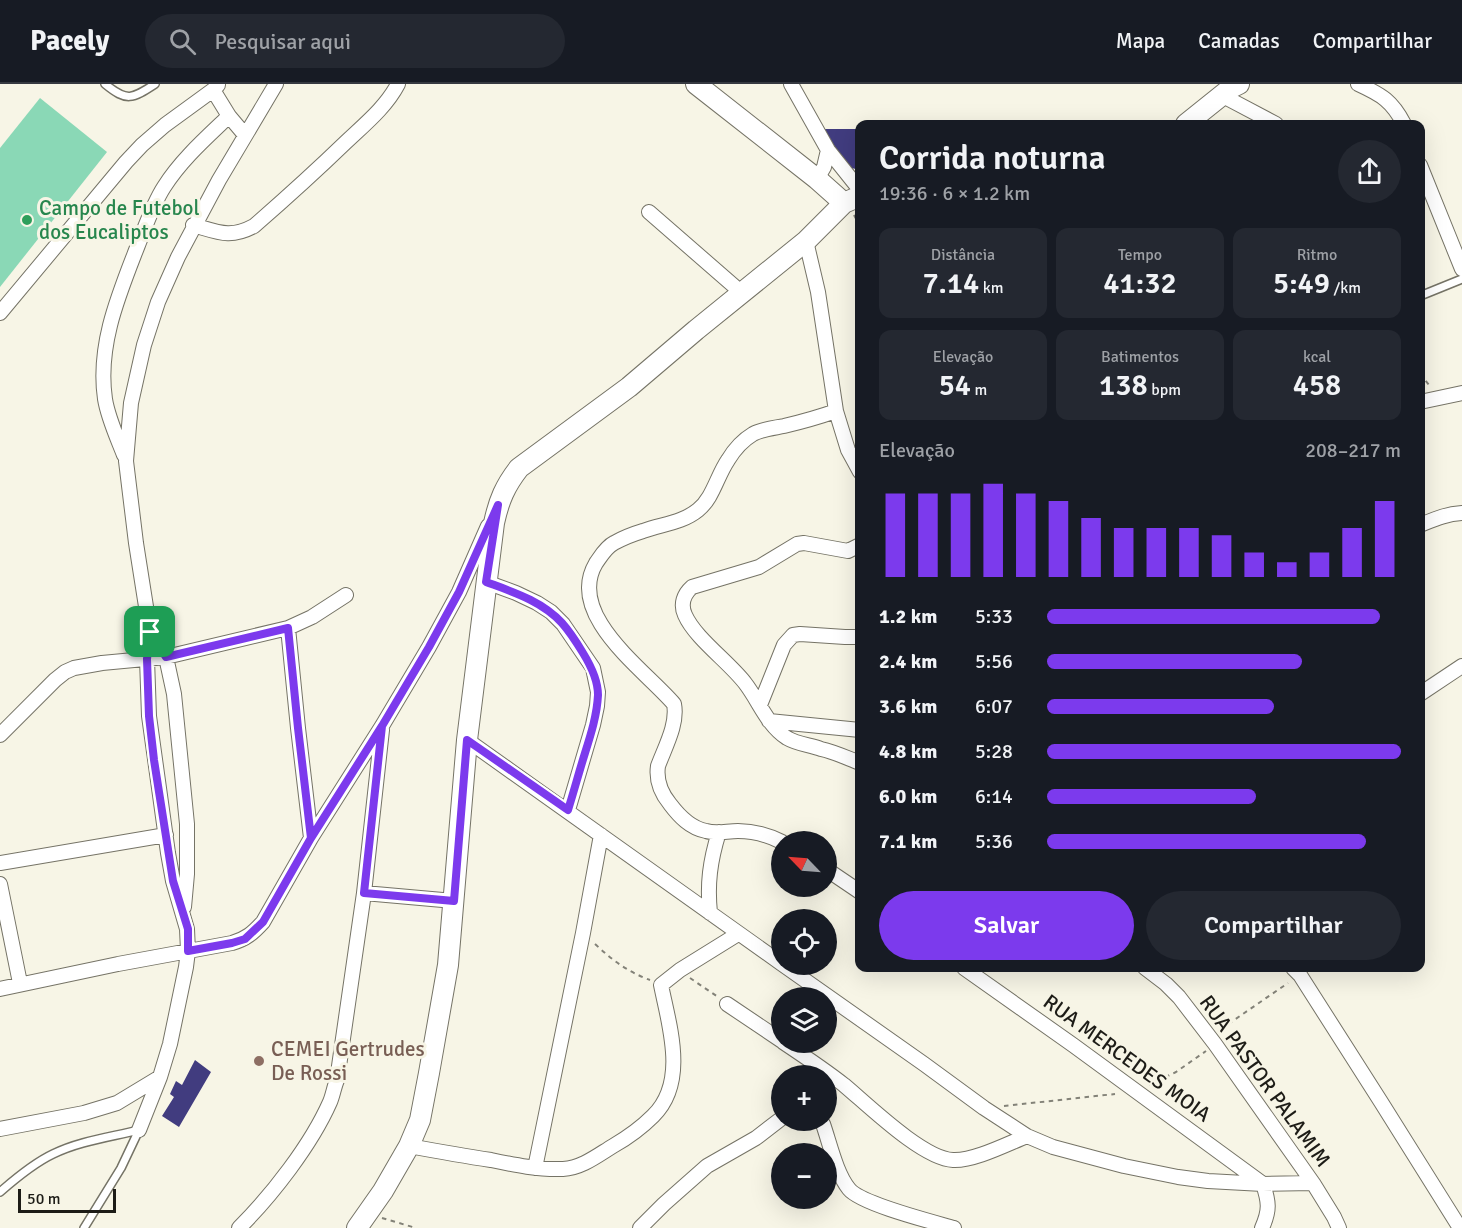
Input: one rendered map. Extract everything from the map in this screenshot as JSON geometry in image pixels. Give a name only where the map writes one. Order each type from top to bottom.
[{"type":"main road","points":[[362,1221],[383,1191],[409,1146],[420,1120],[448,965],[467,740],[486,582],[498,505],[502,493],[519,468],[630,387],[852,200],[816,179],[696,84]]},
{"type":"main road","points":[[1191,120],[1239,84]]},
{"type":"street","points":[[139,1130],[170,1044],[186,967],[188,929],[173,881],[149,716],[147,659],[150,632],[126,461],[131,403],[144,345],[158,302],[177,257],[276,84]]},
{"type":"street","points":[[194,225],[234,234],[254,226],[382,108],[398,84]]},
{"type":"street","points":[[791,84],[828,150],[855,184]]},
{"type":"street","points":[[1358,84],[1377,93],[1396,109],[1402,120]]},
{"type":"street","points":[[0,313],[134,154],[165,125],[216,87],[229,116],[245,135]]},
{"type":"street","points":[[1222,96],[1268,120]]},
{"type":"street","points":[[126,461],[105,400],[103,378],[105,349],[111,319],[126,275],[164,186],[180,166],[229,116]]},
{"type":"street","points":[[816,179],[824,167],[828,150]]},
{"type":"street","points":[[1425,177],[1462,269]]},
{"type":"street","points":[[649,212],[742,293]]},
{"type":"street","points":[[806,241],[818,292],[836,411],[848,450],[855,463]]},
{"type":"street","points":[[1425,401],[1462,393]]},
{"type":"street","points":[[771,836],[754,832],[705,831],[682,819],[666,799],[657,779],[658,766],[674,720],[674,704],[627,657],[596,617],[590,601],[589,586],[592,570],[611,544],[642,531],[675,523],[699,509],[708,498],[731,454],[741,442],[754,433],[836,411]]},
{"type":"street","points":[[0,988],[232,943],[254,933],[263,922],[311,838],[429,647],[459,592],[498,505]]},
{"type":"street","points":[[1425,523],[1438,517],[1462,513]]},
{"type":"street","points":[[855,548],[848,551],[804,543],[797,544],[759,567],[692,587],[684,597],[683,613],[690,624],[746,684],[782,735],[796,743],[855,761]]},
{"type":"street","points":[[486,582],[516,593],[551,612],[574,638],[593,668],[598,692],[597,706],[568,810]]},
{"type":"street","points":[[0,735],[55,680],[74,668],[166,657],[288,628],[312,617],[346,595]]},
{"type":"street","points":[[288,628],[311,838]]},
{"type":"street","points":[[150,632],[166,657],[174,694],[187,824],[187,874],[183,918]]},
{"type":"street","points":[[760,705],[784,645],[793,635],[855,637]]},
{"type":"street","points":[[1425,691],[1462,666]]},
{"type":"street","points":[[770,721],[855,730]]},
{"type":"street","points":[[239,1228],[281,1180],[310,1138],[330,1101],[337,1080],[364,893],[382,726]]},
{"type":"street","points":[[467,740],[771,956]]},
{"type":"street","points":[[710,914],[709,876],[719,832]]},
{"type":"street","points":[[0,863],[166,835]]},
{"type":"street","points":[[535,1168],[601,835]]},
{"type":"street","points":[[837,876],[855,889]]},
{"type":"street","points":[[0,884],[20,984]]},
{"type":"street","points":[[364,893],[454,901]]},
{"type":"street","points":[[409,1146],[535,1168],[566,1169],[587,1162],[622,1140],[654,1115],[668,1091],[673,1070],[674,1048],[661,985],[738,933]]},
{"type":"street","name":"RUA MERCEDES MOIA","points":[[970,972],[1263,1184]]},
{"type":"street","name":"RUA PASTOR PALAMIM","points":[[1150,972],[1179,997],[1212,1041],[1313,1184],[1339,1228]]},
{"type":"street","points":[[1297,972],[1460,1228]]},
{"type":"street","points":[[798,975],[1027,1136],[1103,1160],[1178,1177],[1208,1182],[1313,1184]]},
{"type":"street","points":[[727,1004],[771,1034]]},
{"type":"street","points":[[795,1053],[810,1065]]},
{"type":"street","points":[[0,1129],[84,1113],[117,1103],[160,1077]]},
{"type":"street","points":[[837,1082],[929,1153],[944,1159],[956,1161],[970,1158],[1027,1136]]},
{"type":"street","points":[[640,1228],[707,1166],[756,1138],[771,1126]]},
{"type":"street","points":[[825,1131],[837,1167],[847,1188],[853,1193],[904,1214],[954,1228]]},
{"type":"street","points":[[1262,1228],[1268,1215],[1269,1201],[1263,1184]]},
{"type":"street","points":[[904,1214],[916,1228]]},
{"type":"lane","points":[[105,84],[118,94],[128,97],[141,93],[155,84]]},
{"type":"lane","points":[[1425,294],[1462,279]]},
{"type":"lane","points":[[0,1192],[40,1161],[55,1153],[139,1130]]},
{"type":"lane","points":[[84,1228],[121,1168],[139,1130]]},
{"type":"path","points":[[583,933],[612,960],[634,974],[661,985]]},
{"type":"path","points":[[680,970],[727,1004]]},
{"type":"path","points":[[984,1108],[1136,1091],[1176,1072],[1295,972]]},
{"type":"path","points":[[362,1221],[416,1228]]},
{"type":"green space","name":"Campo de Futebol dos Eucaliptos","points":[[40,98],[107,152],[0,287],[0,148]]},
{"type":"building","points":[[824,129],[855,129],[855,169],[847,167]]},
{"type":"building","points":[[195,1060],[211,1072],[179,1127],[162,1116],[174,1097],[170,1094],[176,1081],[182,1085]]},
{"type":"place","name":"Campo de Futebol dos Eucaliptos","points":[[27,220]]},
{"type":"place","name":"CEMEI Gertrudes De Rossi","points":[[259,1061]]},
{"type":"route","points":[[150,632],[147,659],[149,716],[154,760],[173,881],[188,929],[188,951],[245,939],[254,933],[263,922],[311,838],[429,647],[459,592],[498,505],[486,582],[516,593],[551,612],[574,638],[593,668],[598,692],[597,706],[568,810],[467,740],[454,901],[364,893],[382,726],[311,838],[288,628],[166,657],[150,632]]}]
